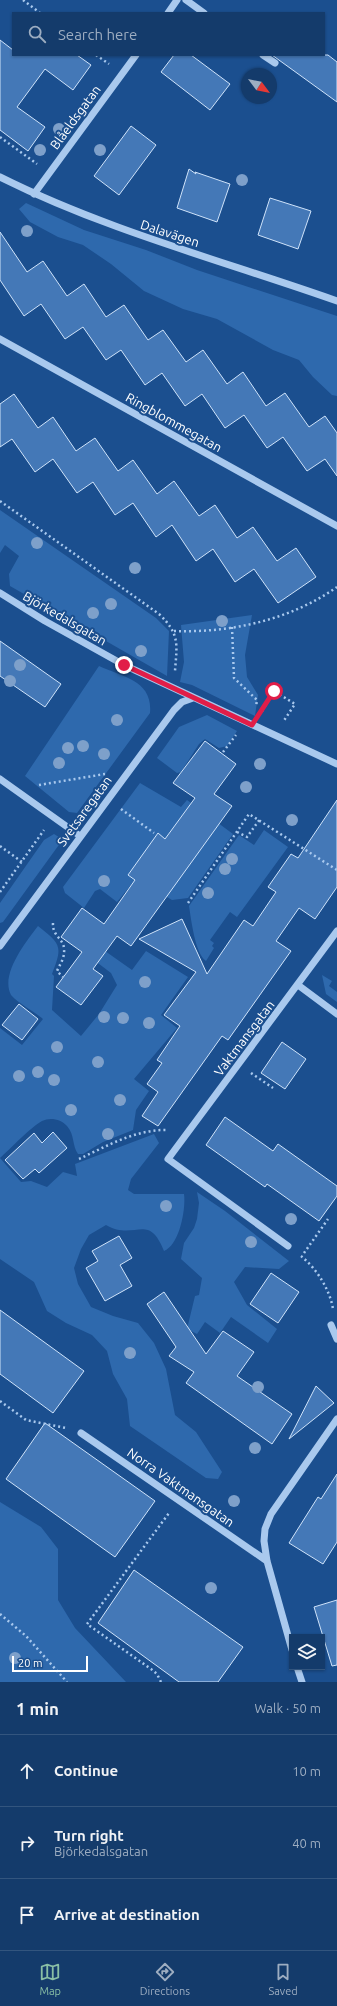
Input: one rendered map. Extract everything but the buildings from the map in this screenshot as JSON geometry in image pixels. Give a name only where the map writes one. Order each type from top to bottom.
[{"type":"street","points":[[169,12],[177,0]]},
{"type":"street","points":[[186,0],[203,12]]},
{"type":"street","name":"Blåeldsgatan","points":[[34,194],[135,56]]},
{"type":"street","points":[[264,56],[275,63]]},
{"type":"street","name":"Dalavägen","points":[[0,176],[34,194],[132,233],[337,301]]},
{"type":"street","name":"Ringblommegatan","points":[[0,339],[337,526]]},
{"type":"street","name":"Björkedalsgatan","points":[[0,593],[45,622],[173,690],[337,764]]},
{"type":"street","name":"Svetsaregatan","points":[[0,946],[174,710],[182,702],[193,698]]},
{"type":"street","points":[[0,779],[80,836]]},
{"type":"street","name":"Vaktmansgatan","points":[[288,1246],[168,1159],[337,931]]},
{"type":"street","points":[[298,985],[337,1014]]},
{"type":"street","points":[[331,1325],[337,1339]]},
{"type":"street","points":[[289,1639],[267,1561],[264,1541],[265,1529],[271,1514],[337,1419]]},
{"type":"street","name":"Norra Vaktmansgatan","points":[[81,1433],[267,1561]]},
{"type":"street","points":[[298,1670],[302,1682]]},
{"type":"path","points":[[23,0],[39,12]]},
{"type":"path","points":[[0,137],[49,173]]},
{"type":"path","points":[[0,501],[159,614],[174,631],[177,652],[173,690]]},
{"type":"path","points":[[174,631],[200,632],[232,627],[281,616],[316,602],[337,587]]},
{"type":"path","points":[[232,627],[234,678],[257,700],[255,707],[262,711]]},
{"type":"path","points":[[223,752],[262,711],[274,691],[295,704],[274,736]]},
{"type":"path","points":[[17,790],[129,770]]},
{"type":"path","points":[[107,799],[154,833]]},
{"type":"path","points":[[188,903],[249,814],[260,819],[337,870]]},
{"type":"path","points":[[0,892],[53,817]]},
{"type":"path","points":[[237,832],[247,838],[260,819]]},
{"type":"path","points":[[0,846],[22,862]]},
{"type":"path","points":[[53,923],[54,932],[64,947],[64,956],[58,971],[63,977]]},
{"type":"path","points":[[239,1065],[273,1088]]},
{"type":"path","points":[[79,1159],[140,1133],[152,1130],[169,1130],[185,1137]]},
{"type":"path","points":[[301,1257],[328,1219]]},
{"type":"path","points":[[288,1246],[317,1274],[331,1300],[333,1312],[331,1325]]},
{"type":"path","points":[[0,1401],[26,1420],[55,1425],[81,1433]]},
{"type":"path","points":[[161,1682],[157,1674],[151,1668],[87,1624],[164,1520],[176,1498]]},
{"type":"path","points":[[0,1614],[26,1636],[67,1682]]},
{"type":"shaded area","points":[[26,203],[84,230],[146,250],[197,270],[337,316],[337,396],[332,395],[313,377],[299,360],[273,350],[217,319],[183,309],[144,291],[111,264],[83,245],[58,237],[30,222],[19,209]]},
{"type":"shaded area","points":[[0,510],[156,618],[169,631],[167,676],[10,586],[9,574],[19,556],[5,545],[0,553]]},
{"type":"shaded area","points":[[252,615],[245,655],[247,677],[258,695],[255,716],[192,685],[180,682],[184,662],[181,625]]},
{"type":"shaded area","points":[[99,666],[127,677],[142,687],[150,702],[150,713],[77,813],[69,812],[25,776]]},
{"type":"shaded area","points":[[207,715],[237,731],[227,746],[219,748],[205,739],[199,744],[181,772],[177,773],[157,758],[179,727]]},
{"type":"shaded area","points":[[140,783],[181,807],[187,800],[233,834],[188,898],[172,900],[136,879],[117,902],[100,889],[95,891],[84,908],[65,893],[63,887]]},
{"type":"shaded area","points":[[264,830],[288,847],[237,917],[230,912],[210,940],[214,943],[212,946],[214,948],[206,961],[202,957],[196,944],[189,906],[239,835],[254,845]]},
{"type":"shaded area","points":[[54,834],[62,839],[61,842],[3,922],[0,923],[0,903],[44,840]]},
{"type":"shaded area","points":[[38,926],[51,937],[58,946],[58,957],[52,974],[54,976],[52,1010],[81,1036],[99,1014],[117,985],[111,973],[82,951],[88,939],[132,970],[146,951],[188,977],[161,1015],[177,1028],[134,1079],[149,1091],[136,1110],[133,1130],[103,1142],[83,1154],[78,1154],[70,1129],[59,1120],[45,1120],[21,1138],[0,1158],[0,1028],[22,1045],[43,1019],[14,998],[11,995],[9,987],[9,978],[16,959],[21,949]]},
{"type":"shaded area","points":[[322,975],[332,981],[329,986],[337,992],[337,1002],[326,994]]},
{"type":"shaded area","points":[[154,1134],[159,1143],[131,1179],[128,1190],[134,1194],[184,1194],[183,1217],[174,1242],[164,1251],[158,1239],[152,1232],[140,1229],[125,1231],[106,1225],[89,1235],[81,1249],[74,1268],[78,1284],[91,1307],[113,1316],[138,1323],[154,1343],[166,1369],[175,1415],[196,1432],[222,1472],[218,1479],[206,1478],[130,1426],[127,1399],[113,1374],[107,1351],[92,1335],[66,1323],[47,1311],[34,1282],[0,1259],[0,1158],[21,1182],[31,1181],[47,1187],[63,1172],[77,1176],[75,1164]]},
{"type":"shaded area","points":[[197,1192],[225,1211],[289,1261],[279,1269],[245,1267],[234,1282],[247,1305],[277,1329],[268,1343],[231,1317],[220,1333],[205,1322],[197,1334],[187,1329],[195,1296],[199,1295],[202,1278],[181,1259],[184,1243],[194,1228],[197,1219],[199,1203]]},
{"type":"shaded area","points":[[0,1502],[41,1527],[58,1549],[58,1600],[75,1628],[126,1682],[0,1682]]},
{"type":"route","points":[[124,665],[173,690],[252,725],[274,691]]}]
